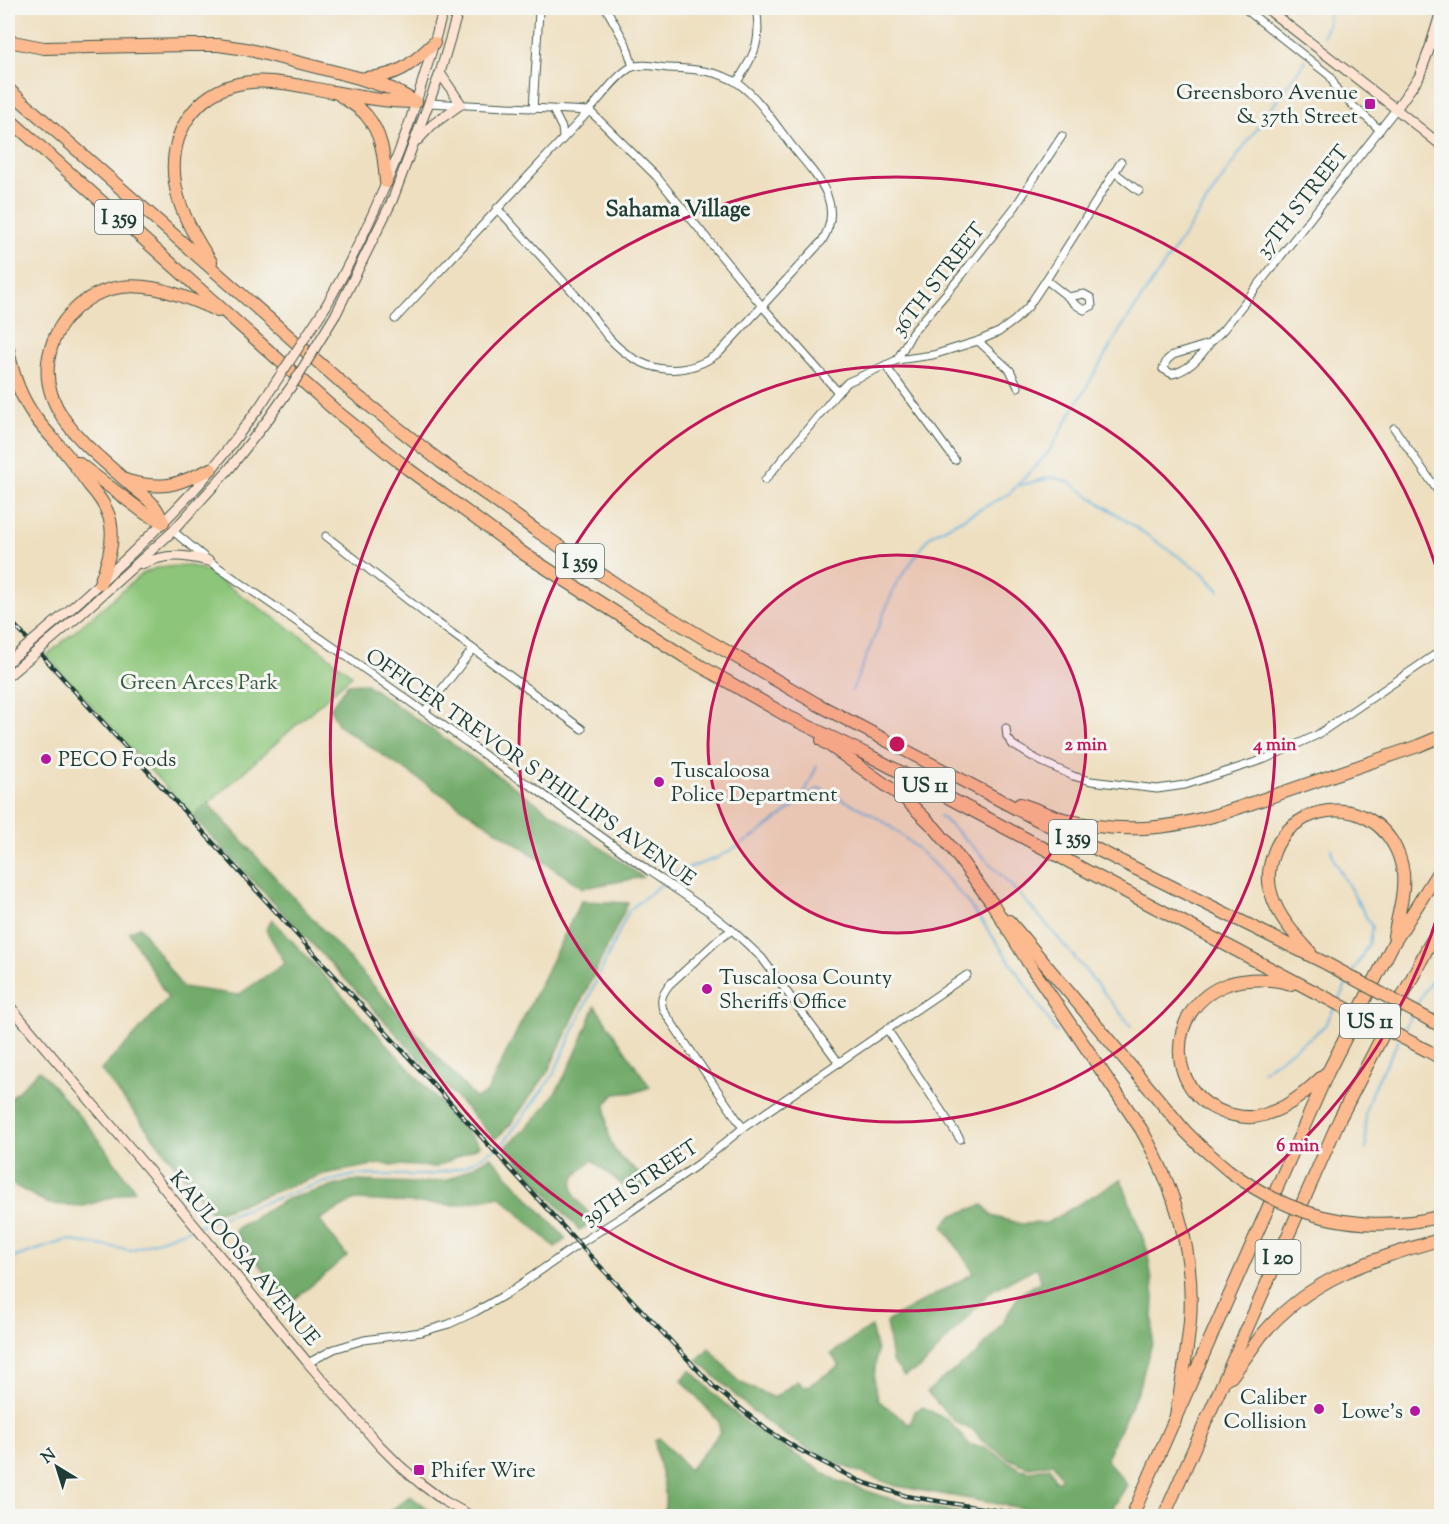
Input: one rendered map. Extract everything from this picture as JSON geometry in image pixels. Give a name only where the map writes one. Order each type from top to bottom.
[{"type":"highway","points":[[8,41],[44,48],[218,45],[246,49],[358,78],[392,89],[416,102]]},
{"type":"highway","points":[[358,78],[380,77],[396,73],[434,44]]},
{"type":"highway","points":[[221,275],[197,240],[184,214],[175,187],[173,168],[175,148],[190,113],[226,86],[258,81],[277,82],[391,102],[416,102]]},
{"type":"highway","name":"I 359","points":[[8,89],[351,392],[487,497],[581,562],[702,637],[817,704],[1046,824],[1315,957],[1442,1026]]},
{"type":"highway","points":[[337,93],[365,114],[376,130],[382,148],[386,182]]},
{"type":"highway","name":"I 359","points":[[8,118],[353,425],[408,469],[485,526],[604,606],[685,657],[789,717]]},
{"type":"highway","points":[[163,522],[154,506],[96,454],[63,419],[50,393],[47,374],[54,336],[77,306],[94,295],[112,288],[130,285],[150,287],[188,298],[230,317]]},
{"type":"highway","points":[[8,349],[10,363],[33,415],[100,498],[111,524],[111,548],[100,583]]},
{"type":"highway","points":[[66,454],[146,514],[163,522]]},
{"type":"highway","points":[[127,481],[154,486],[173,485],[211,469]]},
{"type":"highway","points":[[789,717],[904,798],[935,828],[992,903],[1155,1153],[1176,1206],[1184,1235],[1188,1264],[1190,1321],[1175,1421]]},
{"type":"highway","name":"US 11","points":[[789,717],[870,756],[1442,1059]]},
{"type":"highway","points":[[978,788],[1059,818],[1087,824],[1115,828],[1173,826],[1229,812],[1442,736]]},
{"type":"highway","points":[[1315,957],[1292,932],[1275,904],[1269,886],[1269,867],[1275,849],[1286,833],[1300,820],[1328,810],[1347,811],[1365,817],[1383,831],[1397,852],[1403,874],[1403,886],[1393,944]]},
{"type":"highway","name":"I 20","points":[[1135,1511],[1328,1072],[1393,944],[1442,866]]},
{"type":"highway","points":[[992,903],[1185,1131],[1228,1170],[1262,1193],[1316,1215],[1356,1222],[1398,1224],[1442,1216]]},
{"type":"highway","name":"I 20","points":[[1164,1516],[1340,1118],[1427,949],[1442,925]]},
{"type":"highway","points":[[1427,949],[1442,936]]},
{"type":"highway","points":[[1313,991],[1287,982],[1261,980],[1233,982],[1215,990],[1200,1001],[1188,1016],[1180,1042],[1181,1062],[1186,1080],[1198,1096],[1221,1112],[1239,1117],[1268,1114],[1286,1106],[1328,1072]]},
{"type":"highway","points":[[1218,1395],[1262,1335],[1304,1296],[1328,1280],[1354,1268],[1381,1257],[1442,1239]]},
{"type":"main road","points":[[8,662],[100,583],[163,522],[211,469],[258,409],[343,277],[380,199],[416,102],[444,8]]},
{"type":"main road","points":[[8,676],[173,531],[230,468],[293,384],[336,314],[392,201],[440,73],[459,8]]},
{"type":"main road","points":[[1266,8],[1442,146]]},
{"type":"main road","name":"37TH STREET","points":[[1396,109],[1419,77],[1442,8]]},
{"type":"main road","points":[[414,144],[432,125],[461,104],[440,73]]},
{"type":"main road","points":[[416,102],[429,104]]},
{"type":"main road","points":[[163,522],[173,531]]},
{"type":"main road","points":[[134,567],[154,558],[168,555],[188,556],[209,561]]},
{"type":"main road","name":"KAULOOSA AVENUE","points":[[8,1005],[379,1445],[421,1484],[444,1501],[471,1516]]},
{"type":"street","points":[[606,8],[626,44],[633,67]]},
{"type":"street","points":[[737,82],[752,58],[758,40],[756,8]]},
{"type":"street","points":[[1244,8],[1330,76],[1338,92],[1380,130]]},
{"type":"street","points":[[532,109],[539,12]]},
{"type":"street","points":[[395,319],[497,208],[623,73],[633,67],[701,70],[737,82],[753,97],[818,179],[828,195],[832,214],[822,241],[720,352],[695,366],[676,370],[657,369],[648,365],[631,356],[609,337],[580,300],[497,208]]},
{"type":"street","points":[[429,104],[588,111],[656,176],[762,306],[838,392]]},
{"type":"street","name":"37TH STREET","points":[[1209,344],[1173,355],[1167,360],[1163,369],[1172,374],[1181,372],[1196,361],[1224,330],[1396,109]]},
{"type":"street","points":[[553,110],[562,128],[563,137]]},
{"type":"street","name":"36TH STREET","points":[[897,360],[912,333],[962,275],[1015,207],[1062,136]]},
{"type":"street","name":"36TH STREET","points":[[897,360],[933,355],[978,341],[999,332],[1015,320],[1028,307],[1121,162]]},
{"type":"street","points":[[1114,172],[1139,191]]},
{"type":"street","points":[[1046,280],[1068,297]]},
{"type":"street","points":[[978,341],[1010,370],[1018,387]]},
{"type":"street","points":[[765,480],[848,382],[897,360]]},
{"type":"street","points":[[885,365],[955,460]]},
{"type":"street","points":[[1394,428],[1442,497]]},
{"type":"street","name":"OFFICER TREVOR S PHILLIPS AVENUE","points":[[173,531],[209,561],[732,930],[762,958],[839,1063]]},
{"type":"street","points":[[326,536],[472,649],[582,729]]},
{"type":"street","points":[[424,712],[464,663],[472,649]]},
{"type":"street","points":[[1005,728],[1007,737],[1013,745],[1038,760],[1073,776],[1091,781],[1157,789],[1185,785],[1257,762],[1317,735],[1442,650]]},
{"type":"street","points":[[732,930],[669,985],[663,993],[661,1005],[743,1128]]},
{"type":"street","name":"39TH STREET","points":[[308,1363],[334,1349],[364,1340],[421,1332],[449,1324],[508,1293],[631,1211],[700,1163],[743,1128],[967,975]]},
{"type":"street","points":[[887,1029],[960,1139]]},
{"type":"green space","name":"Green Arces Park","points":[[187,565],[204,570],[317,647],[352,675],[193,817],[46,656],[142,574],[156,568]]},
{"type":"green space","points":[[365,683],[643,877],[583,888],[339,726],[330,708],[348,684]]},
{"type":"green space","points":[[208,803],[475,1098],[486,1094],[581,901],[628,903],[547,1073],[510,1125],[495,1139],[193,817]]},
{"type":"green space","points":[[272,919],[480,1146],[436,1167],[379,1164],[324,1174],[213,1214],[101,1070],[168,998],[129,932],[140,927],[182,987],[238,995],[285,963],[266,930]]},
{"type":"green space","points":[[595,1006],[650,1087],[636,1092],[615,1094],[606,1104],[608,1129],[613,1147],[619,1156],[640,1174],[645,1184],[635,1193],[631,1192],[592,1160],[575,1177],[573,1189],[578,1201],[596,1221],[579,1230],[506,1147],[539,1115],[556,1092]]},
{"type":"green space","points":[[39,1070],[94,1133],[135,1190],[84,1206],[49,1204],[8,1182],[8,1101]]},
{"type":"green space","points":[[491,1157],[566,1239],[555,1247],[500,1196],[456,1205],[355,1200],[319,1220],[347,1256],[289,1304],[236,1234],[235,1229],[287,1199],[352,1181],[420,1183],[448,1180]]},
{"type":"green space","points":[[1121,1179],[1148,1252],[1154,1297],[1152,1343],[1138,1390],[1106,1459],[1127,1485],[1108,1516],[1066,1516],[896,1486],[830,1461],[786,1436],[751,1410],[697,1360],[709,1348],[739,1382],[774,1398],[797,1381],[805,1388],[840,1366],[831,1354],[871,1327],[877,1351],[874,1378],[878,1400],[910,1425],[915,1411],[923,1407],[949,1421],[971,1445],[985,1447],[1020,1469],[1030,1471],[1050,1467],[1055,1481],[1060,1481],[1061,1478],[1053,1463],[1030,1467],[1010,1459],[982,1441],[974,1431],[955,1422],[927,1392],[977,1354],[1001,1325],[1019,1295],[1041,1281],[1037,1267],[991,1291],[921,1368],[904,1376],[892,1361],[886,1322],[974,1273],[943,1226],[951,1216],[983,1205],[992,1216],[1021,1224],[1047,1223]]},
{"type":"green space","points":[[691,1370],[750,1426],[835,1480],[894,1500],[976,1516],[662,1516],[665,1499],[655,1441],[659,1438],[689,1470],[720,1433],[719,1422],[682,1380]]},
{"type":"green space","points":[[410,1496],[438,1516],[384,1516]]},
{"type":"waterway","points":[[1323,36],[1328,24],[1329,8]]},
{"type":"waterway","points":[[852,691],[896,584],[930,536],[1009,494],[1048,453],[1120,330],[1247,142],[1306,60]]},
{"type":"waterway","points":[[1017,486],[1053,477],[1069,482],[1203,573],[1219,591]]},
{"type":"waterway","points":[[667,880],[677,872],[717,858],[755,836],[801,801],[817,766]]},
{"type":"waterway","points":[[801,800],[819,788],[884,822],[911,843],[959,892],[980,919],[1057,1033]]},
{"type":"waterway","points":[[940,816],[1016,891],[1131,1026]]},
{"type":"waterway","points":[[1331,849],[1334,860],[1372,927],[1369,943],[1353,972]]},
{"type":"waterway","points":[[198,1226],[314,1185],[355,1175],[429,1175],[463,1167],[502,1145],[552,1077],[629,910],[663,883]]},
{"type":"waterway","points":[[1416,1006],[1442,967]]},
{"type":"waterway","points":[[1339,999],[1349,980]]},
{"type":"waterway","points":[[1263,1071],[1315,1034],[1325,1025],[1335,1007]]},
{"type":"waterway","points":[[1403,1033],[1412,1014]]},
{"type":"waterway","points":[[1366,1150],[1365,1113],[1372,1091],[1399,1040]]},
{"type":"waterway","points":[[8,1260],[67,1240],[131,1250],[193,1228]]},
{"type":"railway","points":[[8,618],[579,1244],[714,1387],[767,1430],[859,1481],[906,1496],[1031,1516]]},
{"type":"place","name":"Greensboro Avenue & 37th Street","points":[[1370,104]]},
{"type":"place","name":"PECO Foods","points":[[46,759]]},
{"type":"place","name":"Tuscaloosa Police Department","points":[[659,782]]},
{"type":"place","name":"Tuscaloosa County Sheriffs Office","points":[[707,989]]},
{"type":"place","name":"Caliber Collision","points":[[1319,1409]]},
{"type":"place","name":"Lowe's","points":[[1415,1411]]},
{"type":"place","name":"Phifer Wire","points":[[419,1470]]},
{"type":"district","name":"Sahama Village","points":[[678,208]]}]
